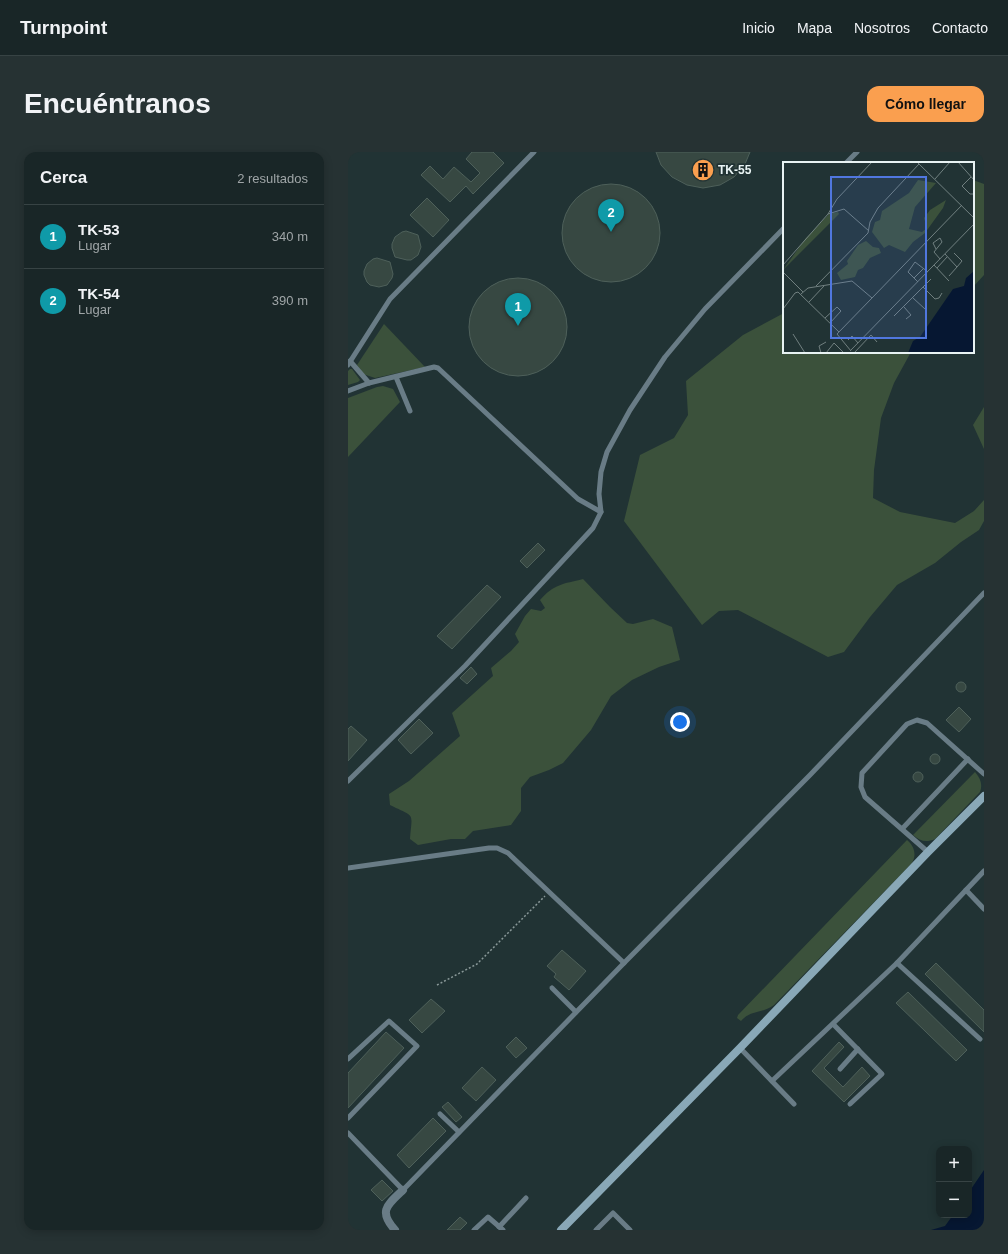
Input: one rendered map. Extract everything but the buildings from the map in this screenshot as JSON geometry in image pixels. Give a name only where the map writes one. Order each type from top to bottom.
[{"type":"street","points":[[561,1230],[984,796]]},
{"type":"street","points":[[395,1230],[386,1217],[386,1210],[392,1200],[403,1190]]},
{"type":"lane","points":[[369,383],[349,363],[390,299],[534,152]]},
{"type":"lane","points":[[847,162],[856,152]]},
{"type":"lane","points":[[348,781],[465,666],[592,528],[601,512],[599,494],[600,472],[607,452],[630,410],[665,357],[700,315],[783,229]]},
{"type":"lane","points":[[348,391],[369,383],[434,367],[438,368],[578,499],[601,512]]},
{"type":"lane","points":[[396,377],[410,411]]},
{"type":"lane","points":[[348,1133],[403,1190],[810,774],[984,593]]},
{"type":"lane","points":[[928,852],[865,797],[861,787],[862,773],[907,724],[917,720],[927,723],[968,758],[984,774]]},
{"type":"lane","points":[[902,829],[968,758]]},
{"type":"lane","points":[[348,868],[497,848],[508,853],[624,964]]},
{"type":"lane","points":[[772,1082],[897,963],[984,871]]},
{"type":"lane","points":[[966,890],[984,909]]},
{"type":"lane","points":[[897,963],[980,1039]]},
{"type":"lane","points":[[552,988],[576,1012]]},
{"type":"lane","points":[[348,1059],[389,1021],[417,1046],[348,1118]]},
{"type":"lane","points":[[833,1024],[882,1074],[850,1104]]},
{"type":"lane","points":[[740,1048],[794,1104]]},
{"type":"lane","points":[[840,1069],[858,1050]]},
{"type":"lane","points":[[440,1114],[459,1132]]},
{"type":"lane","points":[[474,1230],[488,1217],[501,1228],[526,1198]]},
{"type":"lane","points":[[596,1230],[613,1213],[630,1230]]},
{"type":"path","points":[[437,985],[478,964],[549,892]]},
{"type":"green space","points":[[974,180],[984,184],[984,275],[974,286]]},
{"type":"green space","points":[[783,314],[783,353],[910,353],[894,383],[881,418],[874,470],[873,498],[900,512],[955,523],[974,511],[984,500],[984,521],[979,530],[961,542],[935,563],[897,585],[870,617],[844,652],[828,657],[738,610],[719,611],[702,625],[624,521],[640,455],[674,438],[688,415],[686,381],[743,335]]},
{"type":"green space","points":[[384,324],[425,367],[375,378],[363,374],[357,365]]},
{"type":"green space","points":[[352,369],[360,380],[348,385],[348,371]]},
{"type":"green space","points":[[383,386],[393,389],[400,402],[348,457],[348,398]]},
{"type":"green space","points":[[984,407],[984,449],[973,425]]},
{"type":"green space","points":[[583,579],[627,623],[633,624],[653,619],[672,627],[680,660],[659,667],[632,680],[611,696],[591,730],[563,763],[530,777],[521,788],[521,811],[511,825],[473,831],[465,839],[451,839],[418,845],[410,839],[410,816],[390,805],[389,794],[409,781],[460,736],[452,713],[493,676],[491,668],[519,642],[515,634],[525,616],[531,609],[541,611],[545,608],[540,600],[550,591],[564,584]]},
{"type":"green space","points":[[975,772],[980,781],[980,792],[935,839],[923,841],[913,835]]},
{"type":"green space","points":[[907,840],[914,850],[914,860],[912,863],[774,1005],[765,1010],[752,1013],[741,1021],[737,1018],[738,1015]]},
{"type":"water","points":[[984,1170],[984,1230],[931,1230],[945,1226],[951,1218],[972,1218],[972,1188]]},
{"type":"place","name":"TK-55","points":[[703,170]]},
{"type":"place","name":"TK-54","points":[[611,232]]},
{"type":"place","name":"TK-53","points":[[518,326]]}]
